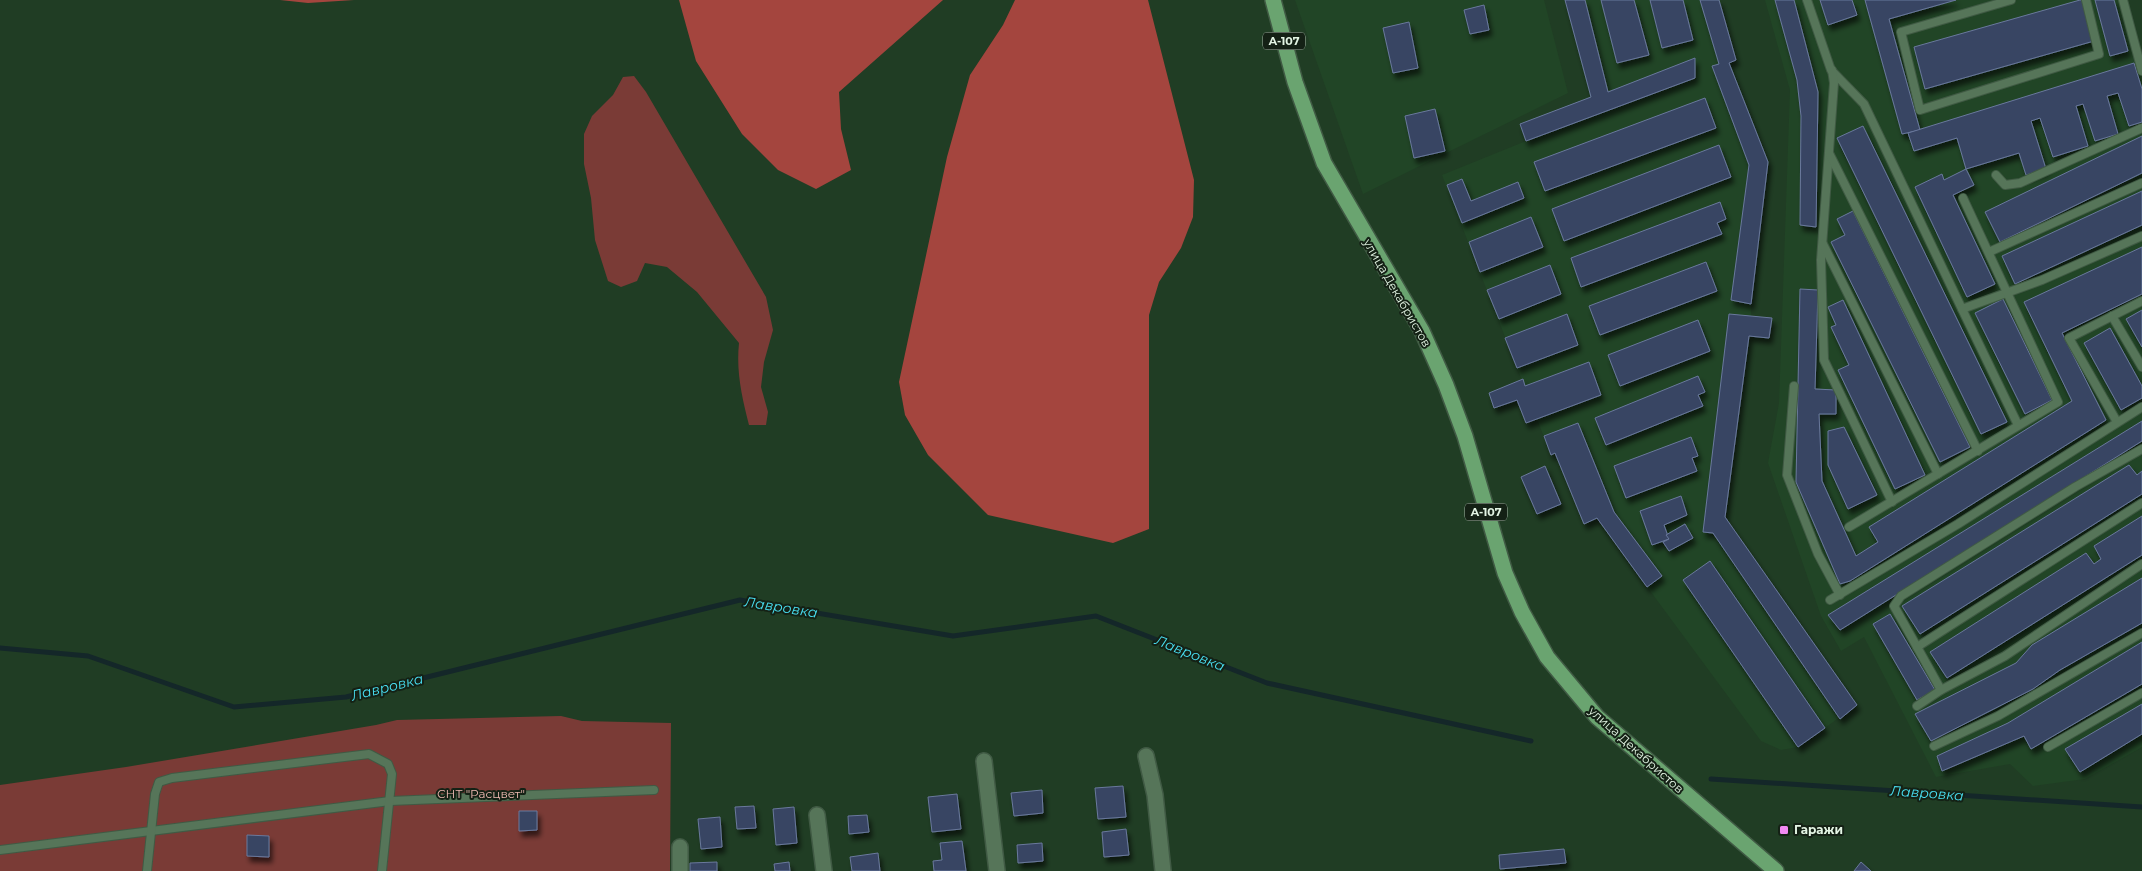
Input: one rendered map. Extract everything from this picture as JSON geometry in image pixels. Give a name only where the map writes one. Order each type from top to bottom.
[{"type":"highway","name":"улица Декабристов","points":[[1273,0],[1298,90],[1324,163],[1422,331],[1465,436],[1505,573],[1522,612],[1547,657],[1597,717],[1776,871]]},
{"type":"street","points":[[1146,756],[1155,795],[1163,871]]},
{"type":"street","points":[[984,761],[997,871]]},
{"type":"street","points":[[817,815],[824,871]]},
{"type":"street","points":[[680,847],[680,871]]},
{"type":"lane","points":[[1807,0],[1832,70],[1834,83],[1822,242],[1824,360],[1892,502]]},
{"type":"lane","points":[[2011,0],[1900,32],[1920,110],[2099,54],[2086,0]]},
{"type":"lane","points":[[2123,0],[2142,70]]},
{"type":"lane","points":[[1832,70],[1864,104],[2018,425]]},
{"type":"lane","points":[[1996,175],[2004,185],[2020,183],[2142,128]]},
{"type":"lane","points":[[1829,152],[1978,451]]},
{"type":"lane","points":[[1989,252],[2142,183]]},
{"type":"lane","points":[[1849,527],[2058,402],[1964,198]]},
{"type":"lane","points":[[1962,308],[2007,290],[2042,280],[2142,236]]},
{"type":"lane","points":[[1822,242],[1938,474]]},
{"type":"lane","points":[[2117,422],[2069,338],[2142,301]]},
{"type":"lane","points":[[2112,316],[2142,367]]},
{"type":"lane","points":[[1794,386],[1787,475],[1818,554],[1840,595]]},
{"type":"lane","points":[[1830,600],[1958,524],[2142,407]]},
{"type":"lane","points":[[1941,690],[1894,606],[1901,596],[2076,487],[2142,449]]},
{"type":"lane","points":[[1917,647],[2142,503]]},
{"type":"lane","points":[[1917,706],[1941,690],[2005,656],[2142,564]]},
{"type":"lane","points":[[1934,746],[1998,716],[2142,633]]},
{"type":"lane","points":[[2048,747],[2142,693]]},
{"type":"lane","points":[[147,871],[155,794],[159,782],[182,777],[369,754],[388,764],[392,774],[382,871]]},
{"type":"lane","points":[[0,850],[390,801],[654,790]]},
{"type":"shaded area","points":[[280,0],[354,0],[308,3]]},
{"type":"shaded area","points":[[679,0],[943,0],[839,92],[841,129],[851,170],[816,189],[778,170],[742,134],[696,61]]},
{"type":"shaded area","points":[[1015,0],[1148,0],[1194,180],[1193,217],[1181,248],[1159,282],[1149,315],[1149,529],[1113,543],[988,515],[928,455],[905,415],[899,382],[947,157],[970,75],[1003,25]]},
{"type":"shaded area","points":[[1295,0],[1544,0],[1568,93],[1363,194]]},
{"type":"shaded area","points":[[1565,0],[1719,0],[1736,60],[1730,63],[1768,162],[1751,316],[1725,517],[1857,705],[1798,747],[1781,750],[1761,741],[1597,519],[1584,524],[1555,454],[1551,455],[1442,175],[1526,141],[1520,124],[1590,97]]},
{"type":"shaded area","points":[[1765,0],[2125,0],[2142,63],[2142,747],[2085,779],[2033,786],[2010,764],[1936,777],[1864,637],[1841,651],[1821,616],[1768,463],[1779,403],[1790,90]]},
{"type":"green space","points":[[634,76],[646,92],[766,297],[773,330],[764,362],[761,387],[768,412],[766,425],[749,425],[739,374],[739,343],[697,292],[667,267],[645,263],[637,281],[621,287],[608,281],[595,240],[591,198],[584,164],[584,134],[592,116],[613,95],[623,77]]},
{"type":"green space","name":"СНТ \"Расцвет\"","points":[[561,716],[582,721],[671,723],[670,871],[0,871],[0,785],[126,767],[397,720]]},
{"type":"building","points":[[1565,0],[1585,0],[1608,92],[1695,58],[1695,78],[1526,141],[1520,124],[1591,97]]},
{"type":"building","points":[[1601,0],[1634,0],[1649,55],[1617,63]]},
{"type":"building","points":[[1650,0],[1683,0],[1693,40],[1662,48]]},
{"type":"building","points":[[1700,0],[1719,0],[1736,60],[1729,63],[1768,162],[1751,304],[1731,300],[1749,165],[1712,66],[1719,64]]},
{"type":"building","points":[[1775,0],[1794,0],[1818,92],[1816,227],[1800,225],[1801,116],[1797,80]]},
{"type":"building","points":[[1820,0],[1852,0],[1857,15],[1828,25]]},
{"type":"building","points":[[1865,0],[1956,0],[1889,19],[1920,130],[1902,134]]},
{"type":"building","points":[[2082,0],[2094,41],[1925,89],[1914,47]]},
{"type":"building","points":[[2095,0],[2114,0],[2128,51],[2110,56]]},
{"type":"building","points":[[1484,5],[1489,30],[1470,34],[1464,10]]},
{"type":"building","points":[[1409,22],[1418,68],[1393,73],[1383,28]]},
{"type":"building","points":[[2134,63],[2142,89],[2142,122],[2129,126],[2118,93],[2107,96],[2118,134],[2095,141],[2083,104],[2076,106],[2088,146],[2053,157],[2040,118],[2031,121],[2046,169],[2026,175],[2019,153],[1966,169],[1957,138],[1914,151],[1908,133]]},
{"type":"building","points":[[1705,98],[1716,128],[1545,191],[1534,162]]},
{"type":"building","points":[[1435,109],[1445,151],[1414,158],[1405,116]]},
{"type":"building","points":[[1863,126],[2007,422],[1981,434],[1837,138]]},
{"type":"building","points":[[2142,136],[2142,173],[2000,242],[1985,212]]},
{"type":"building","points":[[1719,145],[1731,177],[1564,241],[1552,209]]},
{"type":"building","points":[[1966,169],[1974,185],[1953,195],[1995,284],[1967,297],[1915,187],[1942,174],[1944,180]]},
{"type":"building","points":[[1462,179],[1471,201],[1518,182],[1524,198],[1462,223],[1447,185]]},
{"type":"building","points":[[2142,191],[2142,225],[2015,284],[2002,256]]},
{"type":"building","points":[[1720,202],[1726,219],[1717,223],[1722,234],[1581,287],[1571,258]]},
{"type":"building","points":[[1853,211],[1970,447],[1940,462],[1831,242],[1845,235],[1837,219]]},
{"type":"building","points":[[1531,217],[1543,247],[1480,272],[1469,242]]},
{"type":"building","points":[[2142,247],[2142,294],[2062,333],[2106,420],[1850,581],[1840,584],[1796,482],[1800,289],[1818,290],[1815,389],[1836,390],[1836,414],[1819,414],[1822,481],[1856,556],[1878,542],[1869,527],[2072,401],[2024,302]]},
{"type":"building","points":[[1706,262],[1717,291],[1600,335],[1589,306]]},
{"type":"building","points":[[1550,265],[1561,294],[1499,319],[1487,290]]},
{"type":"building","points":[[2003,299],[2052,400],[2025,414],[1975,313]]},
{"type":"building","points":[[1843,300],[1925,475],[1895,489],[1838,370],[1849,365],[1831,327],[1836,325],[1828,307]]},
{"type":"building","points":[[2142,310],[2142,347],[2126,319]]},
{"type":"building","points":[[1567,314],[1578,345],[1517,368],[1505,338]]},
{"type":"building","points":[[1729,314],[1772,318],[1769,338],[1749,336],[1725,517],[1857,705],[1840,719],[1713,533],[1703,532]]},
{"type":"building","points":[[1698,320],[1710,351],[1620,386],[1608,355]]},
{"type":"building","points":[[2110,328],[2142,386],[2142,398],[2121,410],[2084,343]]},
{"type":"building","points":[[1589,362],[1601,395],[1526,423],[1517,400],[1494,408],[1489,393],[1523,379],[1525,386]]},
{"type":"building","points":[[1698,376],[1705,392],[1698,395],[1703,406],[1606,445],[1595,418]]},
{"type":"building","points":[[2142,421],[2142,441],[1840,630],[1828,615]]},
{"type":"building","points":[[1578,423],[1614,512],[1662,576],[1647,587],[1597,518],[1584,524],[1555,453],[1551,455],[1544,436]]},
{"type":"building","points":[[1844,427],[1877,495],[1848,509],[1828,465],[1828,431]]},
{"type":"building","points":[[1691,437],[1698,456],[1692,458],[1697,471],[1626,498],[1614,466]]},
{"type":"building","points":[[2129,465],[2137,475],[2142,471],[2142,494],[1920,634],[1902,606]]},
{"type":"building","points":[[1545,466],[1561,504],[1537,514],[1521,477]]},
{"type":"building","points":[[1681,496],[1687,515],[1664,525],[1669,539],[1652,545],[1640,511]]},
{"type":"building","points":[[2142,516],[2142,555],[1947,678],[1930,652],[2086,553],[2094,564],[2101,559],[2094,546]]},
{"type":"building","points":[[1685,524],[1693,538],[1669,551],[1663,542],[1669,539],[1666,535]]},
{"type":"building","points":[[1710,561],[1825,728],[1798,747],[1683,580]]},
{"type":"building","points":[[2142,578],[2142,623],[2060,670],[2033,689],[1931,741],[1915,714],[2016,663],[2032,645]]},
{"type":"building","points":[[1890,614],[1935,690],[1917,700],[1873,624]]},
{"type":"building","points":[[2142,642],[2142,684],[2031,749],[2024,736],[1942,771],[1937,756],[2008,723]]},
{"type":"building","points":[[2142,704],[2142,734],[2080,772],[2065,749]]},
{"type":"building","points":[[1123,786],[1126,817],[1098,819],[1095,788]]},
{"type":"building","points":[[1042,790],[1043,813],[1014,816],[1011,793]]},
{"type":"building","points":[[957,794],[961,829],[932,832],[928,797]]},
{"type":"building","points":[[754,806],[756,828],[737,829],[735,807]]},
{"type":"building","points":[[794,807],[797,843],[776,845],[773,809]]},
{"type":"building","points":[[519,811],[537,811],[537,830],[519,831]]},
{"type":"building","points":[[867,815],[869,832],[849,834],[848,816]]},
{"type":"building","points":[[720,817],[722,847],[701,849],[698,819]]},
{"type":"building","points":[[1126,829],[1129,855],[1104,857],[1102,832]]},
{"type":"building","points":[[247,835],[269,836],[269,857],[247,856]]},
{"type":"building","points":[[962,841],[966,871],[934,871],[933,861],[942,860],[940,843]]},
{"type":"building","points":[[1042,843],[1043,861],[1018,863],[1017,845]]},
{"type":"building","points":[[1564,849],[1566,863],[1500,869],[1499,855]]},
{"type":"building","points":[[878,853],[880,871],[852,871],[850,857]]},
{"type":"building","points":[[717,862],[717,871],[690,871],[690,863]]},
{"type":"building","points":[[789,862],[790,871],[775,871],[774,864]]},
{"type":"building","points":[[1861,862],[1871,871],[1854,871]]},
{"type":"waterway","name":"Лавровка","points":[[0,648],[88,656],[234,707],[346,697],[740,600],[953,636],[1096,616],[1267,683],[1531,741]]},
{"type":"waterway","name":"Лавровка","points":[[1711,779],[2142,807]]},
{"type":"place","name":"Гаражи","points":[[1784,830]]}]
